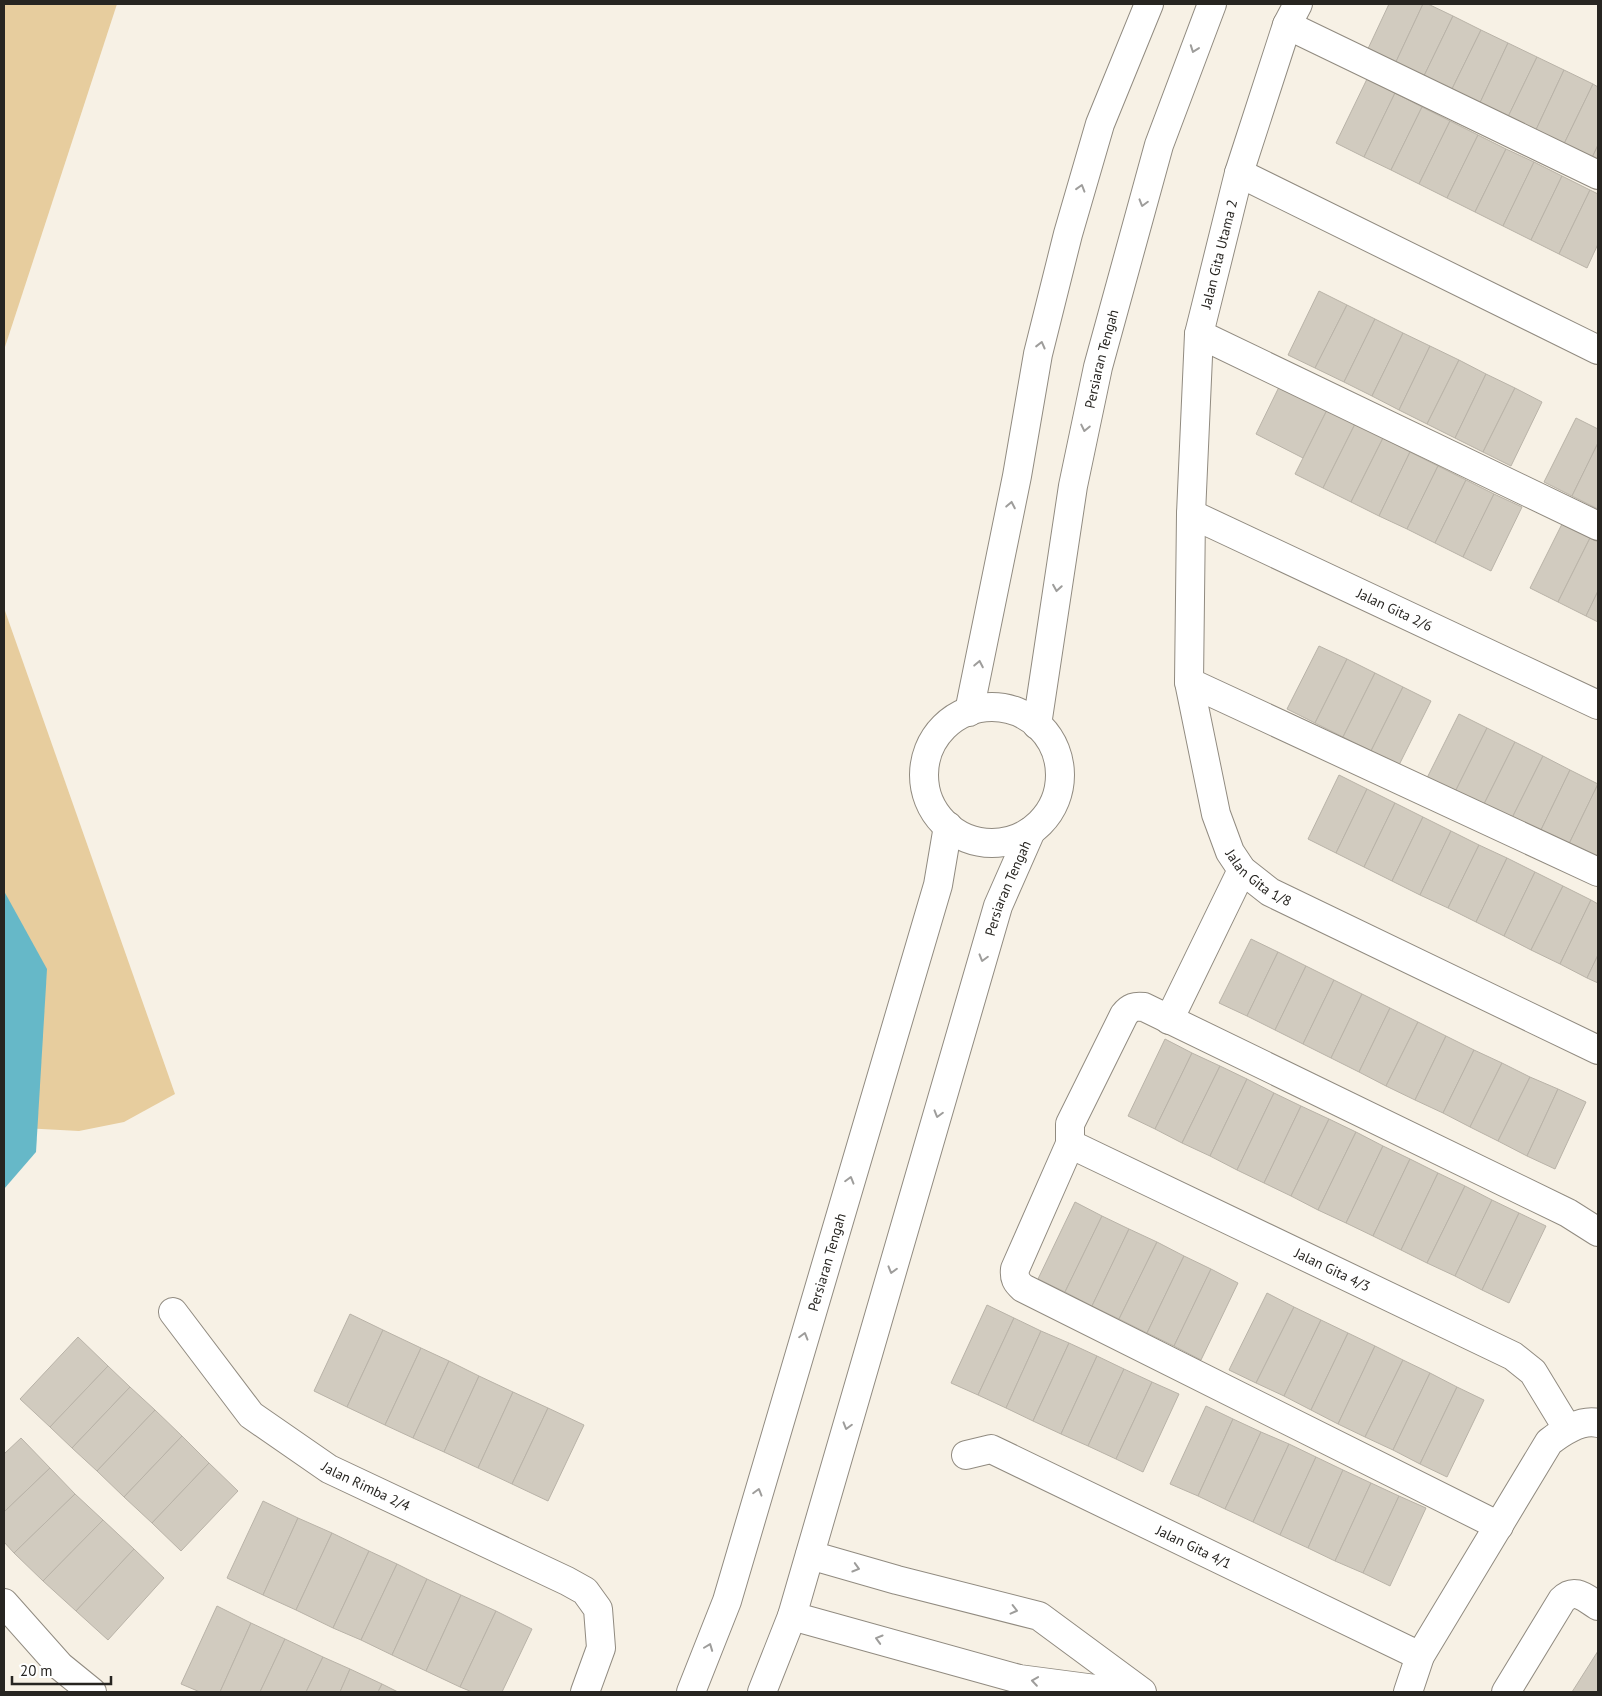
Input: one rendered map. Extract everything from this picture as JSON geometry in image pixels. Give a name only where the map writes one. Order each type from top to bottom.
[{"type":"street","points":[[969,712],[1015,486],[1038,354],[1068,234],[1100,124],[1149,4]]},
{"type":"street","name":"Persiaran Tengah","points":[[1036,725],[1073,486],[1098,367],[1159,145],[1212,4]]},
{"type":"street","points":[[1292,14],[1598,175]]},
{"type":"street","name":"Jalan Gita Utama 2","points":[[1191,514],[1199,334],[1239,173],[1292,14]]},
{"type":"street","points":[[1239,173],[1598,350]]},
{"type":"street","points":[[1199,334],[1598,526]]},
{"type":"street","name":"Jalan Gita 1/8","points":[[1191,514],[1189,682],[1216,814],[1230,852],[1242,870],[1270,892],[1598,1050]]},
{"type":"street","name":"Jalan Gita 2/6","points":[[1191,514],[1598,705]]},
{"type":"street","points":[[1189,682],[1598,872]]},
{"type":"street","name":"Persiaran Tengah","points":[[986,707],[1004,708],[1021,713],[1048,736],[1056,752],[1060,769],[1059,787],[1054,804],[1044,819],[1031,831],[1015,840],[997,843],[980,842],[963,836],[948,826],[936,813],[928,797],[924,780],[925,762],[930,746],[940,730],[953,718],[969,712],[986,707]]},
{"type":"street","name":"Persiaran Tengah","points":[[691,1692],[727,1601],[938,885],[948,826]]},
{"type":"street","name":"Persiaran Tengah","points":[[762,1692],[792,1616],[998,906],[1031,831]]},
{"type":"street","points":[[1169,1020],[1242,870]]},
{"type":"street","points":[[1499,1526],[1032,1292],[1017,1283],[1014,1276],[1015,1269],[1070,1144],[1070,1124],[1124,1015],[1129,1009],[1136,1006],[1144,1007],[1568,1213],[1598,1232]]},
{"type":"street","name":"Jalan Gita 4/3","points":[[1070,1144],[1513,1356],[1533,1372],[1567,1428]]},
{"type":"street","name":"Jalan Rimba 2/4","points":[[172,1312],[251,1415],[329,1470],[585,1591],[598,1609],[601,1648],[585,1692]]},
{"type":"street","points":[[1408,1692],[1420,1656],[1548,1442],[1567,1428],[1593,1422],[1598,1424]]},
{"type":"street","name":"Jalan Gita 4/1","points":[[966,1455],[991,1449],[1420,1656]]},
{"type":"street","points":[[810,1555],[897,1580],[1039,1616],[1142,1692]]},
{"type":"street","points":[[1506,1692],[1562,1600],[1567,1595],[1574,1593],[1582,1595],[1598,1606]]},
{"type":"street","points":[[4,1603],[60,1666],[92,1692]]},
{"type":"street","points":[[792,1616],[1019,1679],[1118,1692]]},
{"type":"shaded area","points":[[4,4],[117,4],[4,350]]},
{"type":"shaded area","points":[[4,608],[175,1094],[124,1122],[79,1131],[4,1127]]},
{"type":"water","points":[[4,891],[47,969],[36,1152],[4,1189]]},
{"type":"building","points":[[1389,4],[1423,4],[1394,66],[1366,53]]},
{"type":"building","points":[[1423,4],[1428,4],[1453,16],[1422,80],[1394,66]]},
{"type":"building","points":[[1453,16],[1481,30],[1450,93],[1422,80]]},
{"type":"building","points":[[1481,30],[1508,43],[1478,107],[1450,93]]},
{"type":"building","points":[[1508,43],[1537,57],[1506,121],[1478,107]]},
{"type":"building","points":[[1537,57],[1564,70],[1534,134],[1506,121]]},
{"type":"building","points":[[1564,70],[1593,84],[1562,148],[1534,134]]},
{"type":"building","points":[[1367,79],[1395,93],[1364,157],[1336,143]]},
{"type":"building","points":[[1593,84],[1598,87],[1598,145],[1590,162],[1562,148]]},
{"type":"building","points":[[1395,93],[1422,107],[1391,170],[1364,157]]},
{"type":"building","points":[[1422,107],[1450,121],[1419,184],[1391,170]]},
{"type":"building","points":[[1450,121],[1478,135],[1447,198],[1419,184]]},
{"type":"building","points":[[1478,135],[1506,149],[1475,212],[1447,198]]},
{"type":"building","points":[[1598,145],[1598,166],[1590,162]]},
{"type":"building","points":[[1506,149],[1534,162],[1503,226],[1475,212]]},
{"type":"building","points":[[1534,162],[1562,176],[1531,240],[1503,226]]},
{"type":"building","points":[[1562,176],[1590,190],[1559,254],[1531,240]]},
{"type":"building","points":[[1590,190],[1598,194],[1598,244],[1587,268],[1559,254]]},
{"type":"building","points":[[1319,291],[1347,305],[1315,368],[1288,355]]},
{"type":"building","points":[[1347,305],[1375,319],[1344,382],[1315,368]]},
{"type":"building","points":[[1375,319],[1403,333],[1372,396],[1344,382]]},
{"type":"building","points":[[1403,333],[1430,346],[1399,410],[1372,396]]},
{"type":"building","points":[[1430,346],[1459,360],[1427,424],[1399,410]]},
{"type":"building","points":[[1459,360],[1486,374],[1455,438],[1427,424]]},
{"type":"building","points":[[1486,374],[1515,388],[1483,452],[1455,438]]},
{"type":"building","points":[[1279,387],[1327,410],[1303,458],[1256,434]]},
{"type":"building","points":[[1515,388],[1542,402],[1511,466],[1483,452]]},
{"type":"building","points":[[1327,410],[1355,424],[1323,488],[1295,474]]},
{"type":"building","points":[[1576,418],[1598,429],[1598,443],[1572,496],[1544,482]]},
{"type":"building","points":[[1355,424],[1383,438],[1351,502],[1323,488]]},
{"type":"building","points":[[1383,438],[1410,452],[1379,516],[1351,502]]},
{"type":"building","points":[[1598,443],[1598,509],[1572,496]]},
{"type":"building","points":[[1410,452],[1438,466],[1407,529],[1379,516]]},
{"type":"building","points":[[1438,466],[1466,480],[1435,543],[1407,529]]},
{"type":"building","points":[[1466,480],[1494,494],[1463,557],[1435,543]]},
{"type":"building","points":[[1494,494],[1522,507],[1491,571],[1463,557]]},
{"type":"building","points":[[1562,524],[1590,538],[1558,602],[1530,588]]},
{"type":"building","points":[[1590,538],[1598,542],[1598,591],[1586,616],[1558,602]]},
{"type":"building","points":[[1598,591],[1598,622],[1586,616]]},
{"type":"building","points":[[1319,646],[1347,659],[1315,723],[1287,709]]},
{"type":"building","points":[[1347,659],[1375,673],[1343,737],[1315,723]]},
{"type":"building","points":[[1375,673],[1403,687],[1371,751],[1343,737]]},
{"type":"building","points":[[1403,687],[1431,701],[1399,765],[1371,751]]},
{"type":"building","points":[[1459,714],[1487,728],[1455,792],[1427,778]]},
{"type":"building","points":[[1487,728],[1515,742],[1483,806],[1455,792]]},
{"type":"building","points":[[1515,742],[1543,756],[1511,820],[1483,806]]},
{"type":"building","points":[[1543,756],[1570,770],[1539,834],[1511,820]]},
{"type":"building","points":[[1570,770],[1598,784],[1567,848],[1539,834]]},
{"type":"building","points":[[1339,775],[1367,789],[1336,853],[1308,839]]},
{"type":"building","points":[[1598,784],[1598,855],[1595,862],[1567,848]]},
{"type":"building","points":[[1367,789],[1395,803],[1364,867],[1336,853]]},
{"type":"building","points":[[1395,803],[1423,817],[1392,881],[1364,867]]},
{"type":"building","points":[[1423,817],[1451,831],[1420,895],[1392,881]]},
{"type":"building","points":[[1451,831],[1479,845],[1448,908],[1420,895]]},
{"type":"building","points":[[1479,845],[1507,858],[1476,922],[1448,908]]},
{"type":"building","points":[[1507,858],[1535,872],[1504,936],[1476,922]]},
{"type":"building","points":[[1535,872],[1563,886],[1531,950],[1504,936]]},
{"type":"building","points":[[1563,886],[1591,900],[1560,964],[1531,950]]},
{"type":"building","points":[[1591,900],[1598,904],[1598,955],[1587,978],[1560,964]]},
{"type":"building","points":[[1251,939],[1278,952],[1247,1016],[1219,1003]]},
{"type":"building","points":[[1278,952],[1306,966],[1275,1030],[1247,1016]]},
{"type":"building","points":[[1598,955],[1598,983],[1587,978]]},
{"type":"building","points":[[1306,966],[1334,980],[1303,1044],[1275,1030]]},
{"type":"building","points":[[1334,980],[1362,994],[1331,1058],[1303,1044]]},
{"type":"building","points":[[1362,994],[1390,1008],[1359,1072],[1331,1058]]},
{"type":"building","points":[[1390,1008],[1418,1022],[1386,1086],[1359,1072]]},
{"type":"building","points":[[1418,1022],[1446,1036],[1415,1100],[1386,1086]]},
{"type":"building","points":[[1446,1036],[1474,1050],[1443,1113],[1415,1100]]},
{"type":"building","points":[[1165,1039],[1192,1053],[1155,1129],[1128,1116]]},
{"type":"building","points":[[1474,1050],[1502,1063],[1470,1127],[1443,1113]]},
{"type":"building","points":[[1192,1053],[1220,1066],[1182,1143],[1155,1129]]},
{"type":"building","points":[[1502,1063],[1530,1077],[1498,1141],[1470,1127]]},
{"type":"building","points":[[1220,1066],[1247,1079],[1210,1156],[1182,1143]]},
{"type":"building","points":[[1530,1077],[1558,1089],[1527,1156],[1498,1141]]},
{"type":"building","points":[[1247,1079],[1274,1093],[1237,1170],[1210,1156]]},
{"type":"building","points":[[1558,1089],[1586,1102],[1555,1169],[1527,1156]]},
{"type":"building","points":[[1274,1093],[1301,1106],[1264,1183],[1237,1170]]},
{"type":"building","points":[[1301,1106],[1329,1119],[1291,1196],[1264,1183]]},
{"type":"building","points":[[1329,1119],[1356,1132],[1318,1210],[1291,1196]]},
{"type":"building","points":[[1356,1132],[1383,1146],[1346,1223],[1318,1210]]},
{"type":"building","points":[[1383,1146],[1410,1159],[1373,1236],[1346,1223]]},
{"type":"building","points":[[1410,1159],[1438,1173],[1401,1250],[1373,1236]]},
{"type":"building","points":[[1438,1173],[1465,1186],[1427,1263],[1401,1250]]},
{"type":"building","points":[[1465,1186],[1492,1200],[1455,1276],[1427,1263]]},
{"type":"building","points":[[1492,1200],[1519,1213],[1482,1290],[1455,1276]]},
{"type":"building","points":[[1075,1202],[1102,1216],[1065,1292],[1038,1279]]},
{"type":"building","points":[[1519,1213],[1546,1226],[1509,1303],[1482,1290]]},
{"type":"building","points":[[1102,1216],[1129,1229],[1092,1306],[1065,1292]]},
{"type":"building","points":[[1129,1229],[1157,1242],[1119,1319],[1092,1306]]},
{"type":"building","points":[[1157,1242],[1184,1256],[1147,1333],[1119,1319]]},
{"type":"building","points":[[1184,1256],[1211,1269],[1174,1346],[1147,1333]]},
{"type":"building","points":[[1211,1269],[1238,1283],[1201,1360],[1174,1346]]},
{"type":"building","points":[[1267,1293],[1294,1307],[1256,1383],[1229,1370]]},
{"type":"building","points":[[987,1305],[1014,1318],[978,1395],[951,1383]]},
{"type":"building","points":[[1294,1307],[1321,1320],[1284,1396],[1256,1383]]},
{"type":"building","points":[[350,1314],[383,1330],[347,1407],[314,1391]]},
{"type":"building","points":[[1014,1318],[1041,1331],[1006,1408],[978,1395]]},
{"type":"building","points":[[1321,1320],[1348,1333],[1311,1410],[1284,1396]]},
{"type":"building","points":[[383,1330],[421,1348],[385,1425],[347,1407]]},
{"type":"building","points":[[1041,1331],[1069,1343],[1033,1421],[1006,1408]]},
{"type":"building","points":[[1348,1333],[1375,1346],[1338,1424],[1311,1410]]},
{"type":"building","points":[[78,1337],[108,1366],[50,1427],[20,1399]]},
{"type":"building","points":[[1069,1343],[1097,1356],[1061,1434],[1033,1421]]},
{"type":"building","points":[[1375,1346],[1403,1360],[1365,1437],[1338,1424]]},
{"type":"building","points":[[421,1348],[449,1361],[413,1438],[385,1425]]},
{"type":"building","points":[[1097,1356],[1124,1369],[1088,1446],[1061,1434]]},
{"type":"building","points":[[1403,1360],[1430,1373],[1393,1450],[1365,1437]]},
{"type":"building","points":[[449,1361],[479,1376],[444,1452],[413,1438]]},
{"type":"building","points":[[108,1366],[130,1387],[72,1448],[50,1427]]},
{"type":"building","points":[[1124,1369],[1152,1382],[1116,1459],[1088,1446]]},
{"type":"building","points":[[1430,1373],[1457,1387],[1420,1464],[1393,1450]]},
{"type":"building","points":[[479,1376],[513,1392],[478,1468],[444,1452]]},
{"type":"building","points":[[1152,1382],[1179,1394],[1143,1472],[1116,1459]]},
{"type":"building","points":[[130,1387],[155,1410],[97,1471],[72,1448]]},
{"type":"building","points":[[1457,1387],[1484,1400],[1447,1477],[1420,1464]]},
{"type":"building","points":[[513,1392],[548,1408],[512,1484],[478,1468]]},
{"type":"building","points":[[1206,1406],[1233,1419],[1198,1496],[1170,1484]]},
{"type":"building","points":[[548,1408],[584,1425],[548,1501],[512,1484]]},
{"type":"building","points":[[155,1410],[182,1436],[124,1497],[97,1471]]},
{"type":"building","points":[[1233,1419],[1261,1432],[1225,1509],[1198,1496]]},
{"type":"building","points":[[1261,1432],[1289,1444],[1253,1522],[1225,1509]]},
{"type":"building","points":[[182,1436],[209,1463],[152,1523],[124,1497]]},
{"type":"building","points":[[21,1438],[50,1468],[4,1512],[4,1454]]},
{"type":"building","points":[[1289,1444],[1316,1457],[1280,1535],[1253,1522]]},
{"type":"building","points":[[1316,1457],[1343,1470],[1308,1548],[1280,1535]]},
{"type":"building","points":[[209,1463],[238,1491],[181,1551],[152,1523]]},
{"type":"building","points":[[50,1468],[75,1494],[14,1553],[4,1542],[4,1512]]},
{"type":"building","points":[[1343,1470],[1371,1483],[1335,1561],[1308,1548]]},
{"type":"building","points":[[1371,1483],[1399,1496],[1363,1573],[1335,1561]]},
{"type":"building","points":[[75,1494],[103,1520],[43,1581],[14,1553]]},
{"type":"building","points":[[1399,1496],[1426,1508],[1390,1586],[1363,1573]]},
{"type":"building","points":[[263,1501],[298,1518],[263,1595],[227,1578]]},
{"type":"building","points":[[298,1518],[332,1533],[296,1610],[263,1595]]},
{"type":"building","points":[[103,1520],[134,1549],[76,1611],[43,1581]]},
{"type":"building","points":[[332,1533],[369,1551],[333,1628],[296,1610]]},
{"type":"building","points":[[134,1549],[164,1578],[108,1640],[76,1611]]},
{"type":"building","points":[[369,1551],[397,1564],[361,1640],[333,1628]]},
{"type":"building","points":[[397,1564],[427,1579],[392,1655],[361,1640]]},
{"type":"building","points":[[427,1579],[461,1595],[426,1671],[392,1655]]},
{"type":"building","points":[[461,1595],[496,1611],[460,1687],[426,1671]]},
{"type":"building","points":[[217,1606],[251,1623],[220,1692],[200,1692],[181,1684]]},
{"type":"building","points":[[496,1611],[532,1629],[502,1692],[472,1692],[460,1687]]},
{"type":"building","points":[[251,1623],[285,1639],[260,1692],[220,1692]]},
{"type":"building","points":[[285,1639],[323,1657],[306,1692],[260,1692]]},
{"type":"building","points":[[1598,1651],[1598,1692],[1572,1692]]},
{"type":"building","points":[[323,1657],[350,1669],[340,1692],[306,1692]]},
{"type":"building","points":[[350,1669],[382,1684],[378,1692],[340,1692]]},
{"type":"building","points":[[382,1684],[398,1692],[378,1692]]}]
